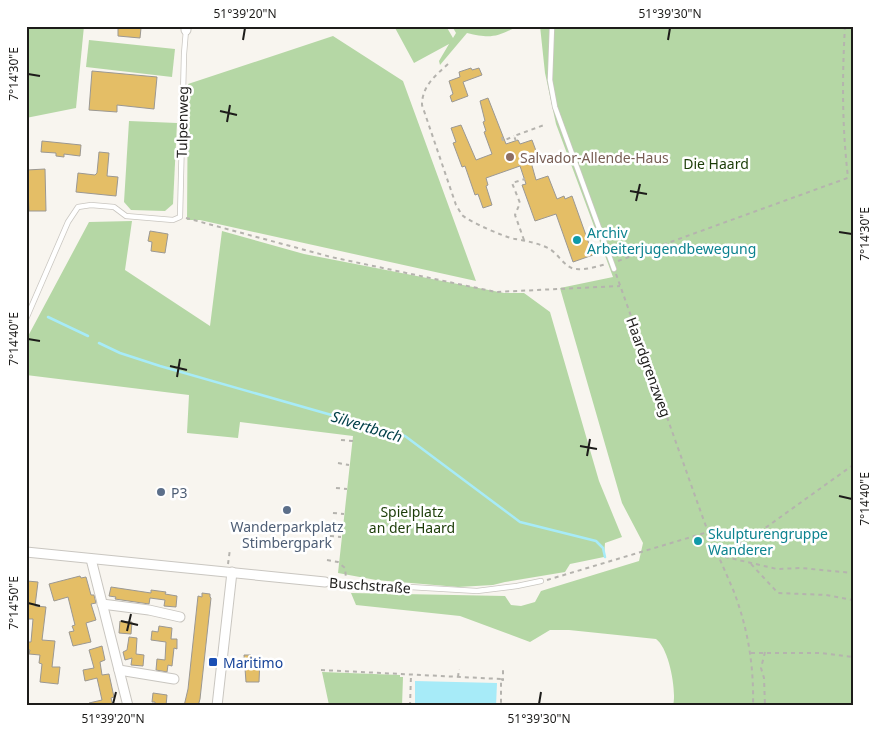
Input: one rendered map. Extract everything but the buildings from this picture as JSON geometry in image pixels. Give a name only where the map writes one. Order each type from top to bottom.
[{"type":"street","name":"Buschstraße","points":[[26,552],[325,582]]},
{"type":"street","points":[[91,559],[128,706]]},
{"type":"street","points":[[217,706],[230,572]]},
{"type":"street","points":[[102,604],[149,610],[180,617]]},
{"type":"street","points":[[119,670],[174,679]]},
{"type":"lane","points":[[552,26],[550,80],[555,107],[614,269]]},
{"type":"lane","name":"Tulpenweg","points":[[180,217],[186,28]]},
{"type":"lane","points":[[26,319],[68,222],[78,207],[91,205],[114,207],[126,216],[173,220],[180,217]]},
{"type":"lane","name":"Buschstraße","points":[[325,582],[477,591],[541,581]]},
{"type":"path","points":[[845,26],[843,110],[848,177]]},
{"type":"path","points":[[448,64],[433,78],[424,90],[422,105],[456,205],[462,215],[499,234],[548,248],[557,253],[566,264],[574,269],[592,268],[611,263],[853,176]]},
{"type":"path","points":[[502,137],[503,140],[544,125]]},
{"type":"path","points":[[514,136],[516,141]]},
{"type":"path","points":[[524,240],[516,215],[520,204],[512,183],[525,179]]},
{"type":"path","points":[[180,217],[331,257],[496,292],[620,286]]},
{"type":"path","name":"Haardgrenzweg","points":[[614,269],[708,532],[734,592],[751,653],[754,677],[753,706]]},
{"type":"path","points":[[341,440],[353,441]]},
{"type":"path","points":[[338,463],[350,465]]},
{"type":"path","points":[[717,555],[754,536],[853,465]]},
{"type":"path","points":[[336,488],[347,489]]},
{"type":"path","points":[[333,513],[344,514]]},
{"type":"path","points":[[541,581],[708,532]]},
{"type":"path","points":[[330,536],[341,537]]},
{"type":"path","points":[[230,548],[230,572]]},
{"type":"path","points":[[717,555],[777,569],[802,568],[853,573]]},
{"type":"path","points":[[328,560],[338,562],[345,568],[346,584]]},
{"type":"path","points":[[750,563],[778,593],[826,595],[853,600]]},
{"type":"path","points":[[765,652],[762,668],[765,706]]},
{"type":"path","points":[[751,653],[821,653],[853,657]]},
{"type":"path","points":[[458,669],[458,677]]},
{"type":"path","points":[[321,670],[501,679]]},
{"type":"path","points":[[501,706],[503,670]]},
{"type":"path","points":[[410,706],[411,675]]},
{"type":"green space","points":[[26,26],[84,26],[76,108],[26,118]]},
{"type":"green space","points":[[394,26],[446,26],[453,38],[456,33],[452,26],[518,26],[494,36],[467,33],[440,65],[439,61],[449,44],[414,63]]},
{"type":"green space","name":"Die Haard","points":[[540,26],[853,26],[853,706],[673,706],[674,690],[671,670],[665,651],[656,639],[569,630],[550,630],[530,642],[460,616],[356,605],[351,593],[505,596],[511,605],[521,606],[535,602],[541,591],[639,561],[643,543],[622,503],[560,288],[613,277],[556,124],[545,73]]},
{"type":"green space","points":[[333,36],[403,81],[476,281],[200,220],[187,220],[188,84]]},
{"type":"green space","points":[[89,40],[175,49],[172,77],[86,67]]},
{"type":"green space","points":[[129,121],[177,123],[173,204],[165,211],[131,210],[124,202]]},
{"type":"green space","name":"Spielplatz an der Haard","points":[[132,221],[125,270],[210,326],[222,231],[304,254],[504,293],[524,293],[550,312],[599,481],[622,537],[605,543],[604,557],[570,564],[565,572],[493,585],[458,587],[376,580],[338,573],[353,436],[240,422],[238,438],[187,433],[189,395],[26,375],[26,340],[89,222]]},
{"type":"green space","points":[[322,672],[400,675],[400,677],[403,677],[402,706],[329,705]]},
{"type":"water","points":[[415,681],[497,683],[496,706],[415,706]]},
{"type":"waterway","name":"Silvertbach","points":[[48,317],[88,336]]},
{"type":"waterway","name":"Silvertbach","points":[[99,343],[120,353],[160,366],[405,436],[520,522],[596,541],[603,548],[605,557]]},
{"type":"place","name":"Salvador-Allende-Haus","points":[[510,157]]},
{"type":"place","name":"Archiv Arbeiterjugendbewegung","points":[[577,240]]},
{"type":"place","name":"P3","points":[[161,492]]},
{"type":"place","name":"Wanderparkplatz Stimbergpark","points":[[287,510]]},
{"type":"place","name":"Skulpturengruppe Wanderer","points":[[698,541]]},
{"type":"place","name":"Maritimo","points":[[213,662]]}]
